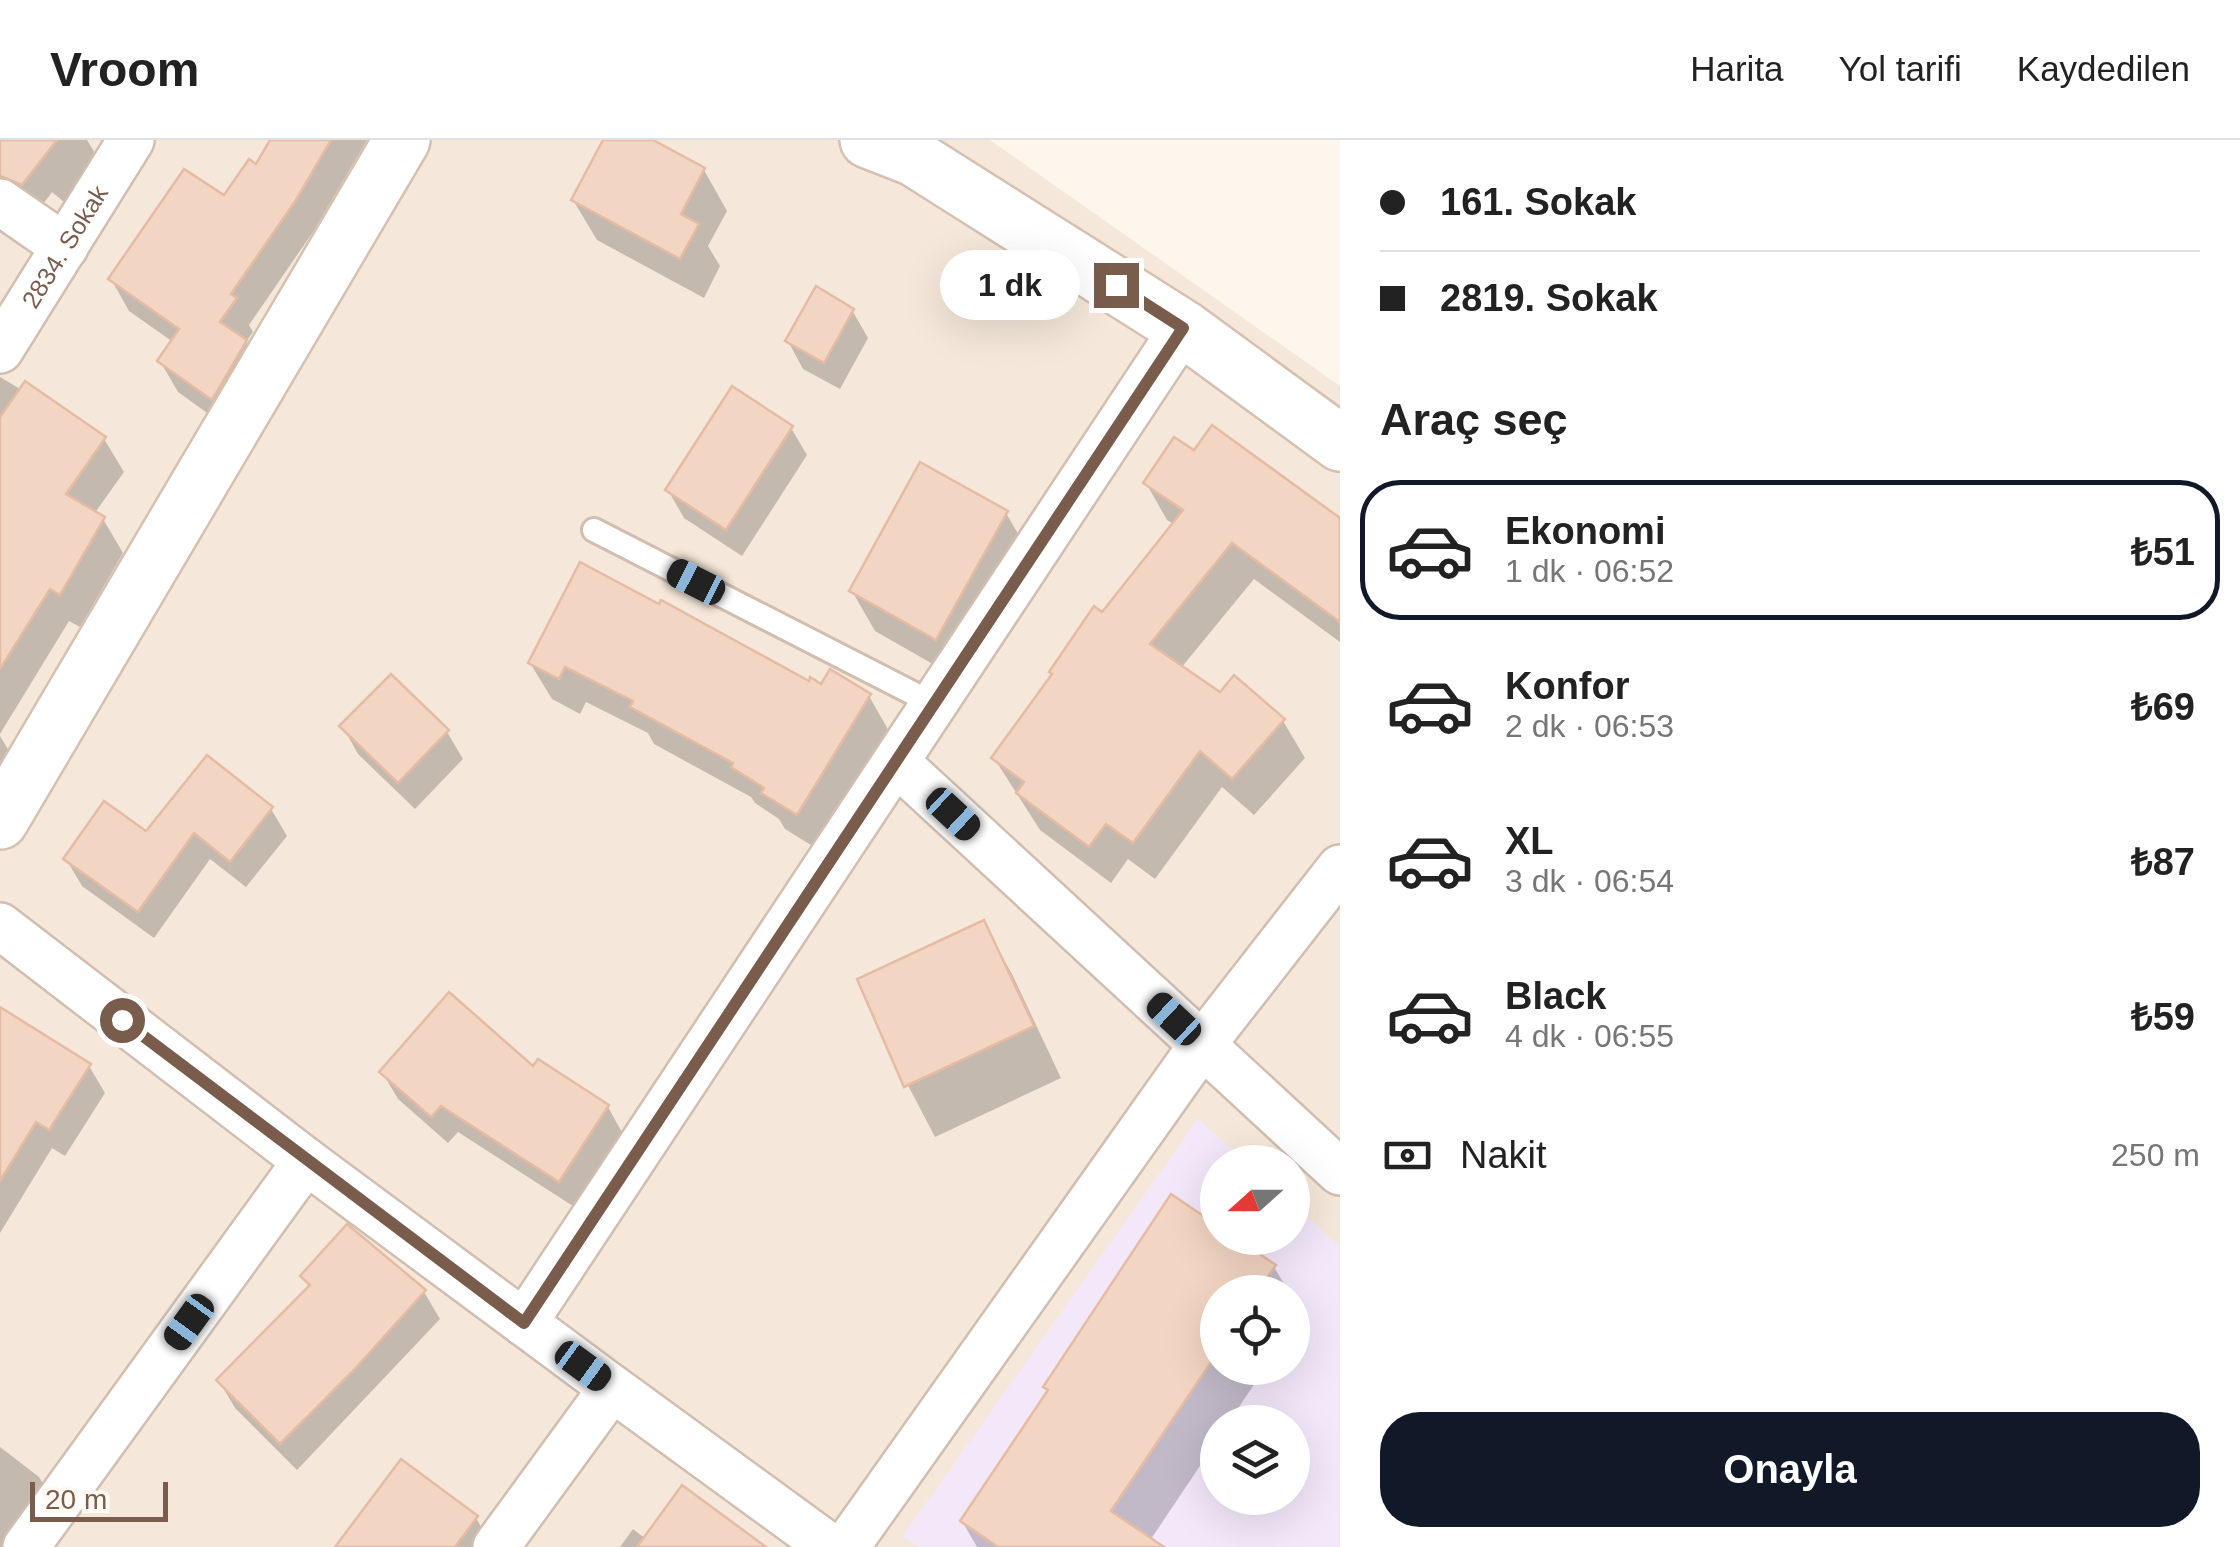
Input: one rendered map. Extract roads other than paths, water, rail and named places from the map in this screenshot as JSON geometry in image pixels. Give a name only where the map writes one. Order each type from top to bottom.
[{"type":"street","name":"2834. Sokak","points":[[0,350],[131,140]]},
{"type":"street","points":[[0,821],[402,140]]},
{"type":"street","points":[[868,140],[914,158],[1183,328],[1340,443]]},
{"type":"street","points":[[0,202],[65,247]]},
{"type":"street","points":[[524,1323],[1183,328]]},
{"type":"street","points":[[898,763],[1340,1172]]},
{"type":"street","points":[[846,1547],[1202,1045],[1340,868]]},
{"type":"street","points":[[0,926],[306,1162],[830,1547]]},
{"type":"street","points":[[26,1547],[306,1162]]},
{"type":"street","points":[[496,1547],[612,1388]]},
{"type":"lane","points":[[594,530],[934,704]]}]
